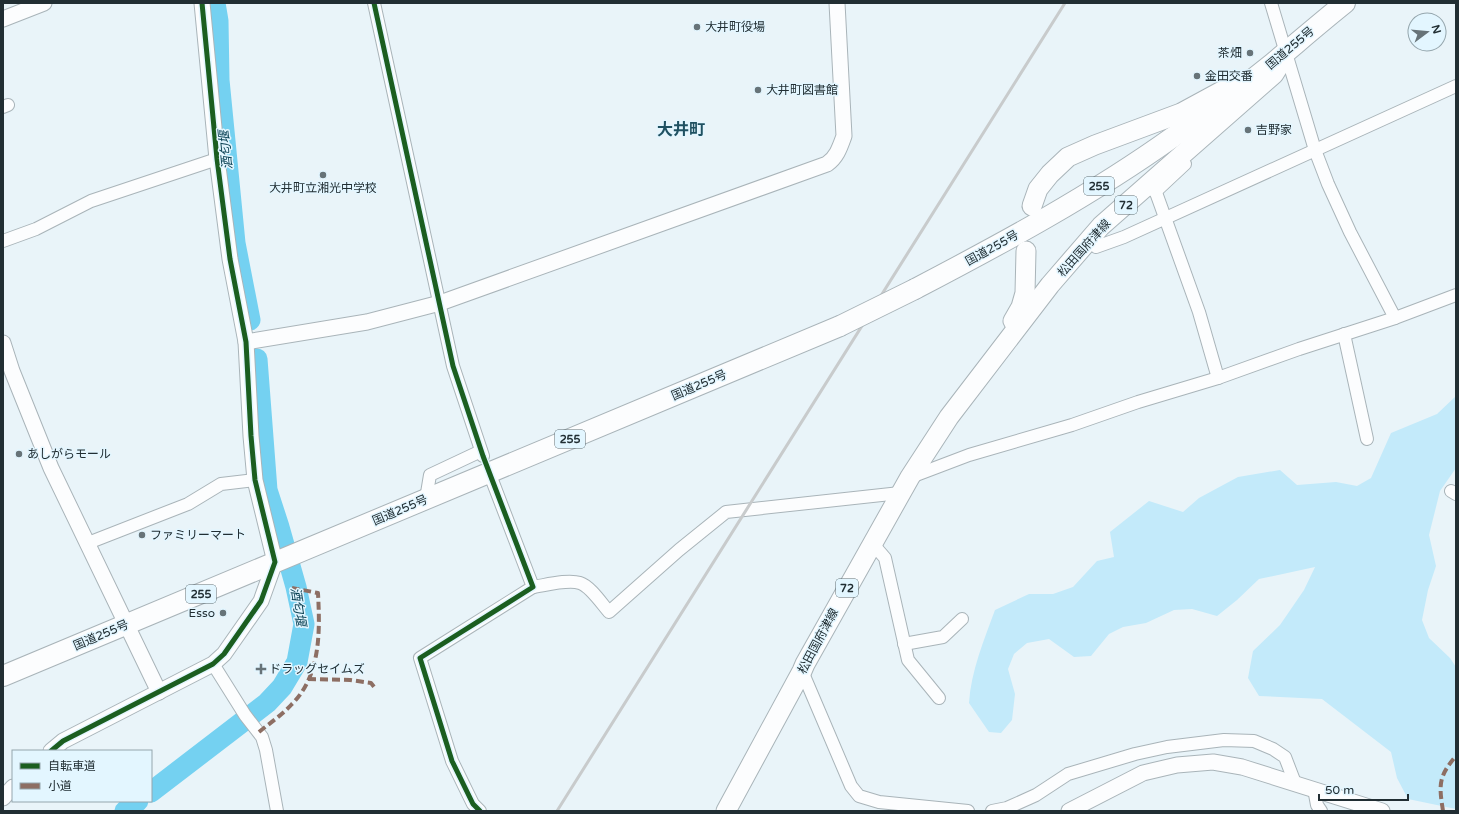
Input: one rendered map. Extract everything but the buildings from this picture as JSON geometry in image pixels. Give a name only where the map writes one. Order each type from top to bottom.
[{"type":"highway","name":"国道255号","points":[[3,676],[840,326],[915,289],[978,256],[1078,200],[1173,138],[1278,58],[1345,3]]},
{"type":"main road","name":"松田国府津線","points":[[726,811],[805,664],[905,485],[949,417],[1050,285],[1101,226],[1274,74],[1278,58]]},
{"type":"main road","points":[[1032,206],[1038,189],[1050,174],[1068,157],[1095,145],[1180,113],[1278,58]]},
{"type":"main road","name":"松田国府津線","points":[[982,374],[1021,307],[1025,293],[1026,251]]},
{"type":"street","points":[[3,19],[44,3]]},
{"type":"street","points":[[52,750],[63,741],[213,664],[224,654],[260,601],[278,561],[255,480],[246,342],[230,259],[217,159],[202,3]]},
{"type":"street","points":[[374,3],[454,366],[482,453],[430,476],[426,499]]},
{"type":"street","points":[[246,342],[367,322],[440,303],[827,164],[833,159],[839,150],[844,136],[837,3]]},
{"type":"street","points":[[1271,3],[1278,58],[1328,184],[1350,232],[1395,318]]},
{"type":"street","points":[[1096,247],[1124,237],[1456,86]]},
{"type":"street","points":[[1189,149],[1194,156],[1155,190],[1199,312],[1218,378]]},
{"type":"street","points":[[3,242],[36,229],[91,201],[217,159]]},
{"type":"street","points":[[474,809],[452,761],[420,658],[533,587],[570,582],[581,583],[591,591],[609,612],[679,550],[726,512],[905,485],[968,455],[1072,425],[1138,402],[1218,378],[1344,334],[1395,318],[1456,295]]},
{"type":"street","points":[[1344,334],[1366,439]]},
{"type":"street","points":[[3,343],[12,371],[51,468],[159,692]]},
{"type":"street","points":[[88,543],[188,504],[221,484],[255,480]]},
{"type":"street","points":[[492,480],[533,587]]},
{"type":"street","points":[[872,544],[885,558],[908,660],[939,698]]},
{"type":"street","points":[[904,644],[943,637],[962,619]]},
{"type":"street","points":[[213,664],[245,715],[262,737],[266,750],[277,811]]},
{"type":"street","points":[[802,671],[851,786],[859,796],[878,802],[968,811]]},
{"type":"street","points":[[992,811],[1007,808],[1036,795],[1068,774],[1135,754],[1167,747],[1224,740],[1254,741],[1273,749],[1285,757],[1295,783]]},
{"type":"street","points":[[1069,811],[1143,773],[1177,765],[1213,762],[1242,767],[1382,811]]},
{"type":"street","points":[[3,798],[12,788]]},
{"type":"street","points":[[1314,789],[1317,805],[1321,811]]},
{"type":"shaded area","points":[[1456,396],[1456,468],[1440,491],[1429,535],[1436,566],[1428,590],[1422,620],[1429,638],[1450,658],[1456,667],[1456,809],[1408,799],[1397,778],[1391,752],[1322,699],[1259,696],[1248,678],[1253,651],[1280,625],[1304,590],[1315,567],[1259,579],[1237,600],[1217,616],[1192,609],[1174,610],[1146,623],[1123,627],[1109,634],[1091,656],[1074,657],[1049,639],[1027,643],[1014,654],[1008,669],[1015,694],[1012,720],[1001,733],[989,732],[969,703],[975,667],[995,610],[1029,594],[1053,594],[1073,587],[1097,561],[1114,557],[1110,532],[1149,501],[1183,512],[1199,498],[1238,477],[1280,470],[1297,485],[1336,482],[1357,486],[1371,478],[1391,433],[1437,414]]},
{"type":"waterway","name":"酒匂堰","points":[[215,3],[218,21],[219,80],[235,243],[250,320]]},
{"type":"waterway","name":"酒匂堰","points":[[152,791],[267,703],[282,687],[297,662],[304,624],[296,587],[267,490],[257,359]]},
{"type":"waterway","name":"酒匂堰","points":[[125,811],[137,802]]},
{"type":"railway","points":[[557,811],[1065,3]]},
{"type":"marked path","points":[[259,732],[292,704],[302,692],[309,680],[317,652],[319,622],[318,593],[292,588]]},
{"type":"marked path","points":[[308,679],[350,680],[371,683],[375,688]]},
{"type":"marked path","points":[[1443,811],[1441,782],[1450,763],[1456,756]]},
{"type":"cycle path","points":[[52,750],[63,741],[213,664],[224,654],[261,601],[275,562],[255,480],[246,342],[230,259],[217,159],[202,3]]},
{"type":"cycle path","points":[[374,3],[453,366],[483,456],[533,587],[420,658],[452,761],[473,804],[480,811]]},
{"type":"place","name":"大井町役場","points":[[697,27]]},
{"type":"place","name":"茶畑","points":[[1250,53]]},
{"type":"place","name":"金田交番","points":[[1197,76]]},
{"type":"place","name":"大井町図書館","points":[[758,90]]},
{"type":"place","name":"吉野家","points":[[1248,130]]},
{"type":"place","name":"大井町立湘光中学校","points":[[323,175]]},
{"type":"place","name":"あしがらモール","points":[[19,454]]},
{"type":"place","name":"ファミリーマート","points":[[142,535]]},
{"type":"place","name":"Esso","points":[[223,613]]},
{"type":"place","name":"ドラッグセイムズ","points":[[261,669]]},
{"type":"district","name":"大井町","points":[[681,130]]}]
